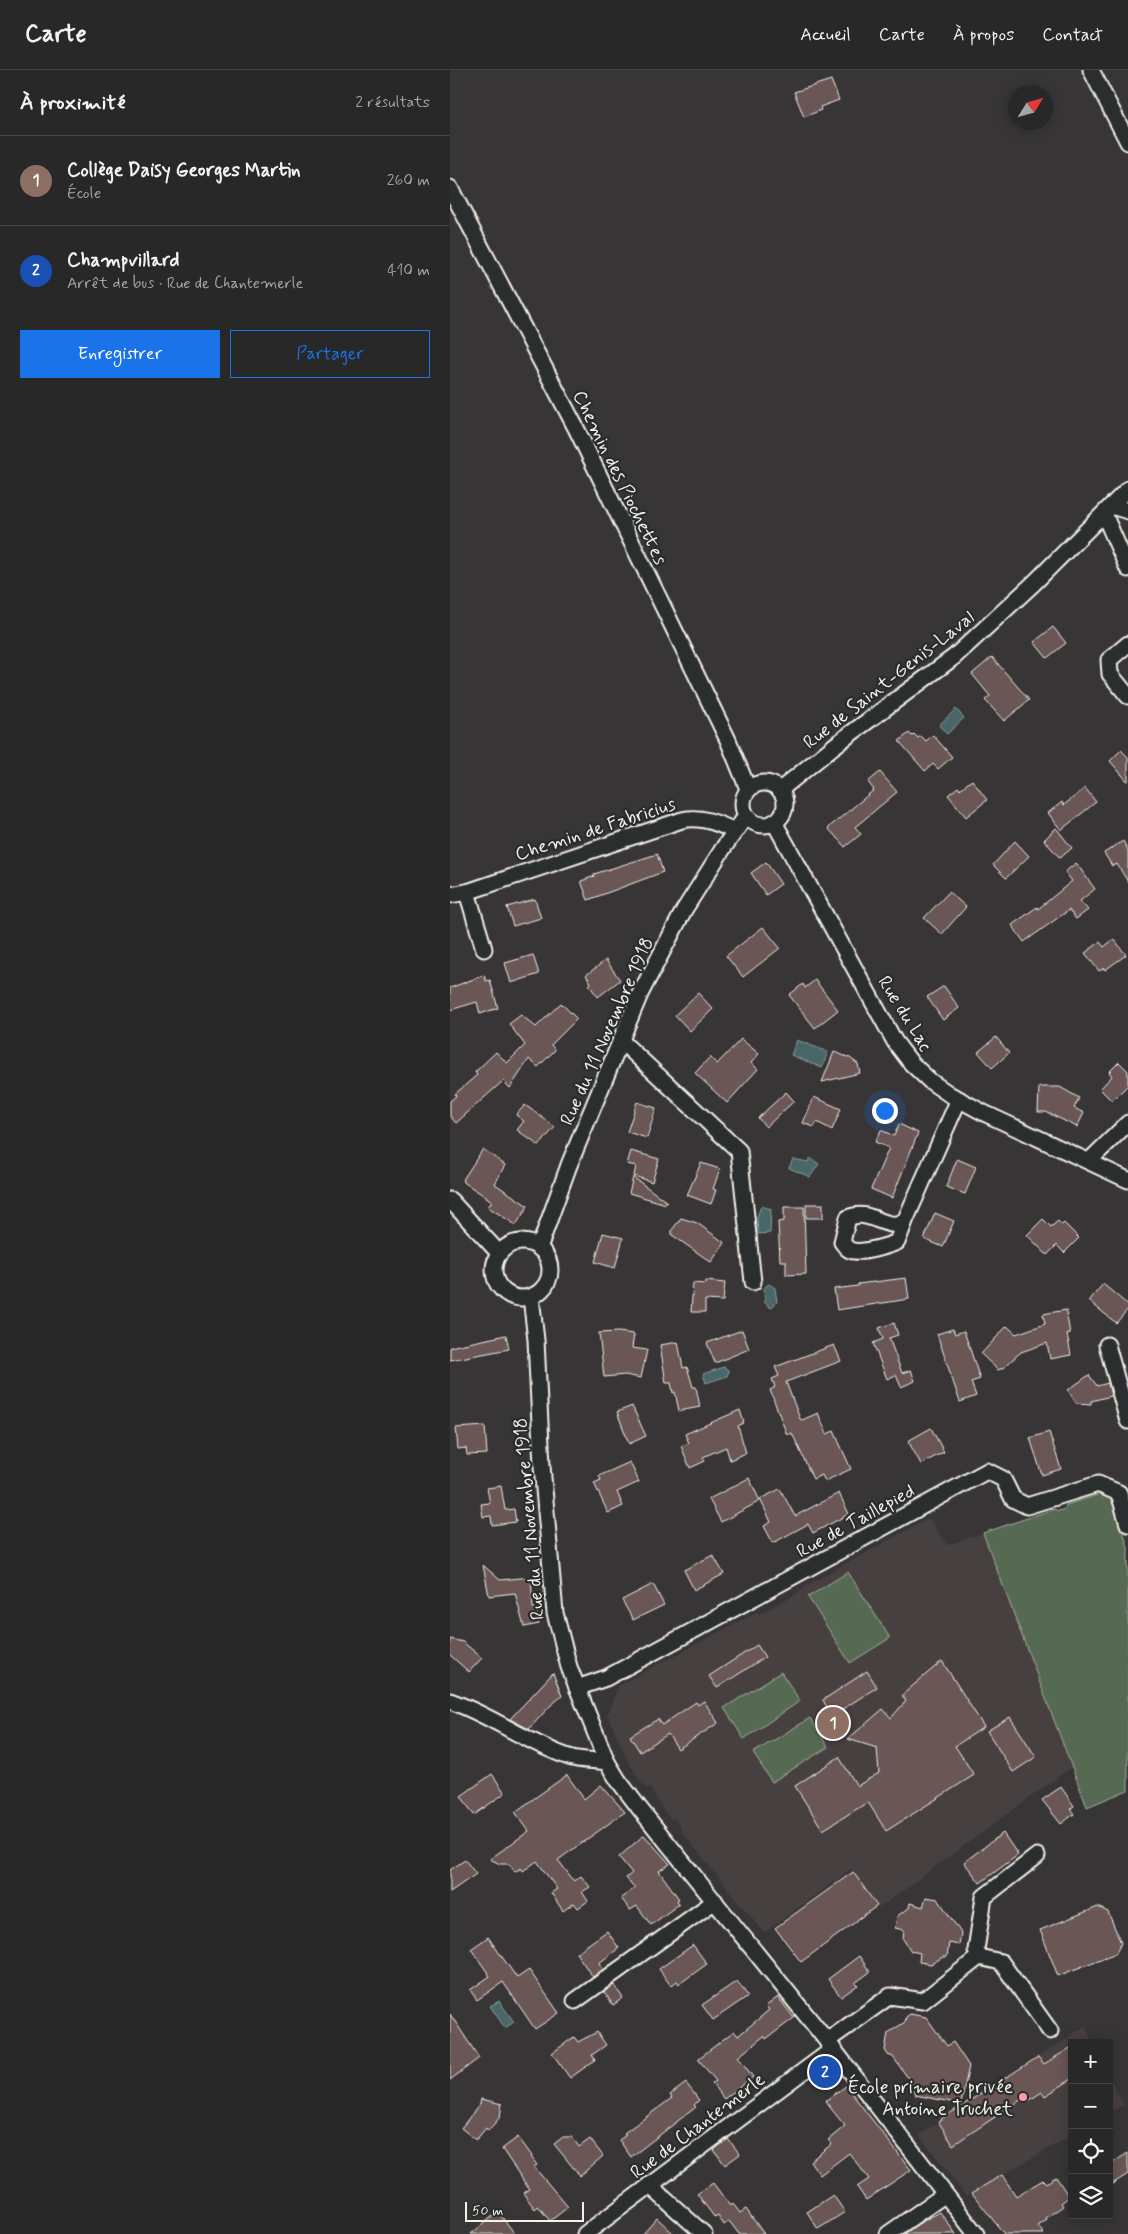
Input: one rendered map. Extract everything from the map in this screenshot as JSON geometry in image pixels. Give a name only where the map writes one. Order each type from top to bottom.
[{"type":"street","points":[[1092,70],[1128,142]]},
{"type":"street","name":"Chemin des Piochettes","points":[[450,188],[576,428],[728,740],[748,789]]},
{"type":"street","name":"Rue de Saint-Genis-Laval","points":[[780,790],[834,746],[954,657],[1034,584],[1128,490]]},
{"type":"street","points":[[1128,511],[1107,510],[1128,569]]},
{"type":"street","points":[[1128,644],[1109,660],[1110,674],[1128,696]]},
{"type":"street","points":[[760,782],[768,782],[780,790],[785,799],[785,806],[783,813],[774,822],[766,825],[759,824],[746,816],[742,802],[748,789],[760,782]]},
{"type":"street","name":"Rue du 11 Novembre 1918","points":[[539,1248],[569,1166],[622,1042],[640,994],[684,910],[746,816]]},
{"type":"street","name":"Chemin de Fabricius","points":[[450,896],[695,817],[707,818],[735,831]]},
{"type":"street","name":"Rue du Lac","points":[[774,822],[895,1042],[911,1063],[930,1081],[959,1099],[1128,1180]]},
{"type":"street","points":[[467,892],[484,949]]},
{"type":"street","points":[[622,1042],[739,1151],[753,1282]]},
{"type":"street","points":[[905,1222],[959,1099]]},
{"type":"street","points":[[1090,1161],[1128,1122]]},
{"type":"street","points":[[450,1200],[499,1253]]},
{"type":"street","points":[[522,1242],[539,1248],[545,1254],[550,1271],[545,1287],[531,1297],[514,1298],[500,1288],[494,1274],[493,1267],[499,1253],[506,1247],[522,1242]]},
{"type":"street","name":"Rue du 11 Novembre 1918","points":[[531,1297],[536,1340],[542,1466],[552,1591],[560,1635],[577,1688],[607,1762],[618,1780],[830,2045],[976,2234]]},
{"type":"street","points":[[1107,1345],[1128,1421]]},
{"type":"street","name":"Rue de Taillepied","points":[[577,1688],[606,1678],[987,1471],[1003,1479],[1013,1499],[1027,1506],[1098,1484],[1123,1489],[1128,1524]]},
{"type":"street","points":[[450,1701],[466,1707],[526,1739],[570,1758],[607,1762]]},
{"type":"street","points":[[1037,1856],[984,1897],[976,1950],[980,1957],[1001,1962],[1050,2031]]},
{"type":"street","points":[[575,2001],[715,1901]]},
{"type":"street","name":"Rue de Chantemerle","points":[[584,2234],[830,2045],[890,1996],[923,2000],[980,1957]]},
{"type":"street","points":[[650,2185],[704,2234]]},
{"type":"street","points":[[888,2234],[944,2195]]},
{"type":"shaded area","points":[[929,1518],[947,1545],[983,1533],[1072,1767],[879,1908],[851,1869],[764,1933],[681,1831],[674,1818],[671,1820],[663,1810],[650,1788],[647,1790],[638,1778],[627,1759],[607,1714],[619,1685],[757,1612],[759,1614],[803,1590],[805,1586]]},
{"type":"shaded area","name":"École primaire privée Antoine Truchet","points":[[1085,2026],[1091,2039],[1068,2039],[1068,2137],[966,2196],[919,2135]]},
{"type":"shaded area","points":[[1113,2084],[1124,2105],[1113,2111]]},
{"type":"green space","points":[[1100,1494],[1113,1500],[1128,1547],[1128,1790],[1087,1807],[983,1533],[1054,1509],[1058,1511],[1065,1509],[1066,1505]]},
{"type":"green space","points":[[848,1572],[890,1638],[850,1663],[808,1597]]},
{"type":"green space","points":[[781,1672],[800,1701],[744,1739],[724,1708]]},
{"type":"green space","points":[[810,1718],[828,1747],[772,1782],[753,1753]]},
{"type":"water","points":[[956,709],[964,718],[947,734],[939,725]]},
{"type":"water","points":[[797,1040],[828,1052],[822,1068],[791,1055]]},
{"type":"water","points":[[810,1158],[819,1164],[810,1177],[789,1168],[793,1159],[808,1162]]},
{"type":"water","points":[[761,1206],[771,1209],[770,1233],[758,1234],[757,1217]]},
{"type":"water","points":[[769,1284],[775,1288],[777,1302],[771,1308],[765,1303],[764,1289]]},
{"type":"water","points":[[724,1367],[729,1371],[727,1376],[706,1383],[703,1374]]},
{"type":"water","points":[[499,2001],[514,2022],[505,2028],[490,2006]]},
{"type":"building","points":[[831,80],[839,100],[820,107],[821,110],[804,117],[794,92]]},
{"type":"building","points":[[1053,627],[1066,643],[1047,658],[1034,642]]},
{"type":"building","points":[[992,657],[1029,700],[1004,721],[985,700],[990,696],[972,674]]},
{"type":"building","points":[[909,733],[912,736],[914,734],[918,738],[921,736],[926,741],[933,735],[952,757],[938,769],[933,764],[925,771],[899,741]]},
{"type":"building","points":[[1121,750],[1128,757],[1128,782],[1110,761]]},
{"type":"building","points":[[880,772],[897,792],[855,827],[861,834],[845,847],[828,828],[874,790],[868,782]]},
{"type":"building","points":[[972,780],[987,800],[966,817],[948,795]]},
{"type":"building","points":[[1085,788],[1096,802],[1061,830],[1048,813],[1062,802],[1064,805]]},
{"type":"building","points":[[1056,828],[1072,848],[1060,858],[1044,840]]},
{"type":"building","points":[[1015,841],[1029,856],[1006,878],[993,865]]},
{"type":"building","points":[[1123,841],[1128,850],[1128,882],[1117,864],[1112,866],[1104,853]]},
{"type":"building","points":[[657,854],[663,872],[588,900],[581,881],[595,876],[594,874]]},
{"type":"building","points":[[766,862],[781,884],[766,895],[751,873]]},
{"type":"building","points":[[1076,863],[1095,889],[1080,901],[1088,910],[1076,919],[1069,910],[1024,942],[1012,925],[1037,907],[1038,909],[1072,881],[1065,872]]},
{"type":"building","points":[[949,892],[966,907],[942,934],[924,918]]},
{"type":"building","points":[[535,899],[541,918],[513,926],[507,907]]},
{"type":"building","points":[[763,927],[780,948],[743,977],[726,956]]},
{"type":"building","points":[[1114,939],[1126,955],[1105,970],[1104,968],[1099,971],[1085,953],[1100,942],[1104,947]]},
{"type":"building","points":[[533,955],[539,974],[511,983],[505,963]]},
{"type":"building","points":[[606,960],[620,980],[598,997],[589,985],[591,983],[586,975]]},
{"type":"building","points":[[484,975],[486,981],[490,980],[498,1008],[480,1014],[477,1002],[450,1010],[450,988]]},
{"type":"building","points":[[815,980],[838,1010],[815,1028],[789,995],[803,984],[805,988]]},
{"type":"building","points":[[944,986],[959,1008],[943,1020],[927,997]]},
{"type":"building","points":[[698,993],[713,1009],[690,1031],[675,1015]]},
{"type":"building","points":[[561,1003],[577,1019],[551,1045],[555,1050],[538,1067],[529,1059],[510,1088],[503,1081],[456,1123],[450,1116],[450,1101],[456,1096],[455,1094],[477,1075],[475,1072],[496,1052],[507,1063],[525,1045],[509,1024],[521,1015],[536,1027]]},
{"type":"building","points":[[996,1037],[1009,1053],[992,1068],[978,1052]]},
{"type":"building","points":[[741,1039],[759,1054],[751,1063],[758,1069],[727,1103],[695,1073],[710,1057],[717,1064]]},
{"type":"building","points":[[834,1052],[850,1058],[858,1064],[860,1073],[822,1082]]},
{"type":"building","points":[[1119,1062],[1128,1071],[1128,1085],[1112,1101],[1100,1089],[1112,1076],[1109,1072]]},
{"type":"building","points":[[1039,1087],[1060,1087],[1079,1098],[1074,1108],[1084,1113],[1077,1127],[1046,1112],[1038,1112]]},
{"type":"building","points":[[786,1092],[794,1101],[766,1127],[758,1118]]},
{"type":"building","points":[[814,1097],[841,1109],[832,1130],[817,1122],[814,1127],[803,1123]]},
{"type":"building","points":[[637,1102],[656,1108],[647,1138],[627,1132]]},
{"type":"building","points":[[525,1105],[555,1127],[539,1146],[517,1130],[524,1121],[516,1115]]},
{"type":"building","points":[[899,1124],[918,1133],[892,1198],[871,1189],[889,1148],[875,1142],[881,1130],[894,1136]]},
{"type":"building","points":[[483,1149],[505,1165],[495,1184],[528,1206],[516,1225],[488,1207],[492,1201],[462,1181]]},
{"type":"building","points":[[631,1151],[659,1159],[652,1182],[634,1176],[636,1166],[627,1164]]},
{"type":"building","points":[[957,1159],[976,1167],[965,1194],[946,1187]]},
{"type":"building","points":[[701,1163],[720,1169],[713,1189],[716,1190],[711,1204],[687,1195]]},
{"type":"building","points":[[633,1177],[667,1202],[666,1204],[629,1193]]},
{"type":"building","points":[[806,1204],[823,1204],[823,1218],[806,1218]]},
{"type":"building","points":[[784,1207],[804,1207],[806,1274],[786,1275],[786,1261],[780,1261],[778,1222],[784,1221]]},
{"type":"building","points":[[935,1213],[954,1221],[943,1247],[924,1239]]},
{"type":"building","points":[[681,1218],[697,1223],[725,1243],[711,1262],[672,1235],[672,1230]]},
{"type":"building","points":[[1043,1219],[1051,1227],[1058,1221],[1062,1225],[1064,1223],[1079,1238],[1064,1253],[1057,1245],[1047,1255],[1027,1235]]},
{"type":"building","points":[[603,1233],[623,1238],[615,1268],[595,1262]]},
{"type":"building","points":[[906,1278],[909,1299],[837,1310],[834,1289]]},
{"type":"building","points":[[706,1281],[725,1283],[723,1301],[705,1300],[705,1312],[691,1312],[693,1283],[706,1284]]},
{"type":"building","points":[[1103,1284],[1128,1305],[1128,1309],[1116,1323],[1089,1301]]},
{"type":"building","points":[[1066,1310],[1070,1334],[1067,1334],[1071,1355],[1050,1359],[1047,1343],[1021,1352],[1003,1368],[998,1370],[981,1354],[1007,1326],[1016,1334],[1045,1324],[1043,1314]]},
{"type":"building","points":[[894,1323],[898,1335],[889,1338],[902,1373],[911,1370],[915,1381],[901,1387],[896,1375],[887,1379],[873,1343],[883,1339],[879,1328]]},
{"type":"building","points":[[953,1329],[955,1334],[964,1331],[980,1379],[971,1382],[976,1396],[960,1402],[937,1334]]},
{"type":"building","points":[[742,1330],[749,1349],[715,1363],[707,1343]]},
{"type":"building","points":[[618,1332],[634,1334],[632,1348],[647,1350],[641,1378],[625,1375],[604,1377],[599,1333]]},
{"type":"building","points":[[506,1335],[509,1349],[450,1360],[450,1347]]},
{"type":"building","points":[[678,1342],[683,1368],[687,1367],[693,1387],[696,1387],[700,1407],[679,1411],[671,1383],[666,1383],[660,1345]]},
{"type":"building","points":[[834,1345],[841,1361],[786,1382],[800,1419],[802,1420],[818,1413],[827,1434],[834,1431],[851,1469],[825,1481],[822,1475],[813,1479],[792,1433],[787,1435],[770,1390],[775,1387],[772,1379],[779,1376],[775,1367]]},
{"type":"building","points":[[1089,1375],[1097,1386],[1108,1383],[1111,1396],[1091,1401],[1091,1404],[1076,1403],[1068,1390]]},
{"type":"building","points":[[632,1406],[646,1436],[629,1444],[617,1412]]},
{"type":"building","points":[[740,1410],[744,1423],[738,1426],[746,1453],[730,1460],[726,1447],[703,1457],[705,1461],[690,1468],[681,1446],[689,1443],[685,1434]]},
{"type":"building","points":[[485,1426],[487,1454],[467,1455],[466,1448],[458,1449],[456,1428]]},
{"type":"building","points":[[931,1428],[944,1452],[921,1464],[908,1441]]},
{"type":"building","points":[[1049,1432],[1061,1469],[1042,1475],[1030,1438]]},
{"type":"building","points":[[630,1462],[639,1482],[617,1492],[623,1506],[608,1513],[594,1483],[601,1480],[599,1476]]},
{"type":"building","points":[[749,1478],[760,1501],[721,1522],[709,1499]]},
{"type":"building","points":[[501,1486],[505,1510],[514,1509],[516,1522],[492,1525],[491,1516],[483,1517],[481,1504],[490,1503],[487,1488]]},
{"type":"building","points":[[780,1489],[795,1516],[839,1493],[849,1514],[813,1533],[808,1524],[773,1543],[764,1526],[771,1522],[760,1499]]},
{"type":"building","points":[[713,1555],[724,1574],[694,1590],[684,1570]]},
{"type":"building","points":[[483,1565],[500,1580],[531,1577],[533,1608],[536,1608],[539,1624],[524,1627],[515,1593],[489,1596]]},
{"type":"building","points":[[653,1584],[664,1605],[633,1620],[622,1600]]},
{"type":"building","points":[[450,1639],[463,1642],[482,1658],[469,1672],[450,1655]]},
{"type":"building","points":[[757,1645],[765,1657],[717,1688],[709,1676]]},
{"type":"building","points":[[942,1661],[984,1727],[955,1746],[974,1775],[886,1831],[868,1802],[823,1830],[795,1786],[839,1757],[857,1786],[879,1773],[877,1748],[848,1739],[883,1709],[891,1718],[906,1701],[902,1695]]},
{"type":"building","points":[[867,1671],[877,1687],[832,1716],[823,1700]]},
{"type":"building","points":[[553,1673],[562,1696],[529,1729],[510,1719]]},
{"type":"building","points":[[704,1701],[718,1723],[678,1749],[668,1734],[640,1752],[630,1736],[658,1719],[662,1725],[696,1702],[698,1705]]},
{"type":"building","points":[[1010,1717],[1036,1757],[1013,1772],[987,1731]]},
{"type":"building","points":[[492,1774],[505,1793],[474,1815],[461,1796]]},
{"type":"building","points":[[567,1775],[584,1799],[601,1785],[625,1812],[558,1860],[574,1881],[581,1876],[590,1887],[582,1892],[588,1901],[578,1908],[574,1903],[563,1911],[551,1893],[557,1889],[537,1861],[523,1871],[521,1868],[515,1872],[509,1864],[500,1864],[490,1859],[529,1831],[515,1812]]},
{"type":"building","points":[[1061,1787],[1074,1806],[1070,1809],[1074,1814],[1061,1824],[1042,1800]]},
{"type":"building","points":[[1003,1833],[1018,1855],[980,1883],[964,1862]]},
{"type":"building","points":[[644,1835],[670,1864],[659,1871],[679,1899],[677,1900],[679,1904],[651,1925],[637,1906],[630,1910],[621,1898],[635,1888],[626,1878],[632,1873],[619,1857]]},
{"type":"building","points":[[465,1860],[476,1874],[450,1892],[450,1870]]},
{"type":"building","points":[[853,1872],[877,1906],[801,1962],[775,1928]]},
{"type":"building","points":[[926,1897],[938,1899],[961,1933],[959,1945],[949,1943],[947,1957],[943,1957],[931,1964],[919,1962],[920,1953],[911,1951],[903,1939],[904,1930],[895,1928],[897,1916],[909,1908],[910,1903],[923,1907]]},
{"type":"building","points":[[1098,1907],[1108,1912],[1121,1943],[1116,1953],[1058,1976],[1040,1930]]},
{"type":"building","points":[[607,1931],[619,1948],[599,1963],[603,1969],[593,1977],[576,1953]]},
{"type":"building","points":[[488,1937],[517,1978],[529,1970],[559,2013],[535,2029],[503,1982],[477,2000],[470,1990],[490,1976],[471,1949]]},
{"type":"building","points":[[693,1945],[707,1964],[679,1984],[677,1981],[671,1986],[659,1969]]},
{"type":"building","points":[[859,1956],[870,1972],[855,1983],[858,1985],[841,1997],[828,1979]]},
{"type":"building","points":[[737,1981],[748,1996],[713,2020],[702,2005]]},
{"type":"building","points":[[614,1985],[623,1998],[613,2005],[604,1992]]},
{"type":"building","points":[[778,1997],[794,2018],[766,2039],[764,2036],[738,2057],[753,2077],[724,2099],[712,2084],[716,2081],[698,2059],[734,2031],[738,2036],[769,2010],[766,2006]]},
{"type":"building","points":[[450,2014],[479,2058],[450,2080]]},
{"type":"building","points":[[910,2014],[926,2017],[947,2046],[953,2042],[969,2066],[961,2104],[915,2095],[912,2090],[913,2085],[893,2057],[888,2055],[885,2050],[888,2033],[905,2022],[906,2017]]},
{"type":"building","points":[[597,2032],[606,2045],[592,2055],[595,2060],[570,2078],[552,2053],[574,2037],[578,2042]]},
{"type":"building","points":[[1068,2049],[1068,2082],[1045,2096],[1042,2092],[1028,2101],[1025,2097],[953,2145],[938,2121],[1038,2057],[1044,2064]]},
{"type":"building","points":[[686,2083],[699,2100],[694,2105],[696,2107],[631,2157],[619,2140],[626,2135],[624,2133],[672,2098],[670,2095]]},
{"type":"building","points":[[846,2086],[911,2170],[866,2200],[857,2187],[869,2179],[849,2153],[820,2175],[810,2161],[832,2144],[828,2140],[845,2126],[825,2101]]},
{"type":"building","points":[[481,2099],[502,2104],[500,2117],[488,2131],[486,2128],[476,2140],[461,2128],[480,2104]]},
{"type":"building","points":[[518,2137],[537,2165],[534,2167],[568,2207],[550,2221],[538,2206],[535,2209],[523,2193],[529,2189],[502,2149]]},
{"type":"building","points":[[563,2137],[572,2137],[579,2147],[590,2139],[603,2156],[580,2176],[554,2144]]},
{"type":"building","points":[[728,2139],[740,2154],[725,2165],[714,2150]]},
{"type":"building","points":[[1128,2153],[1128,2174],[1113,2183],[1113,2174],[1113,2162]]},
{"type":"building","points":[[1002,2175],[1016,2196],[1043,2180],[1046,2183],[1056,2177],[1068,2198],[1061,2203],[1063,2206],[1038,2226],[1044,2234],[1004,2234],[972,2193]]},
{"type":"building","points":[[713,2183],[730,2206],[733,2204],[740,2213],[746,2209],[764,2234],[739,2234],[729,2221],[724,2225],[718,2216],[715,2218],[697,2194]]},
{"type":"building","points":[[833,2195],[845,2212],[818,2229],[807,2212]]},
{"type":"building","points":[[498,2212],[515,2234],[471,2234]]},
{"type":"building","points":[[940,2212],[956,2234],[904,2234],[918,2224]]},
{"type":"building","points":[[657,2218],[674,2234],[643,2234]]},
{"type":"place","name":"Collège Daisy Georges Martin","points":[[833,1723]]},
{"type":"place","name":"Champvillard","points":[[825,2072]]},
{"type":"place","name":"École primaire privée Antoine Truchet","points":[[1023,2097]]}]
